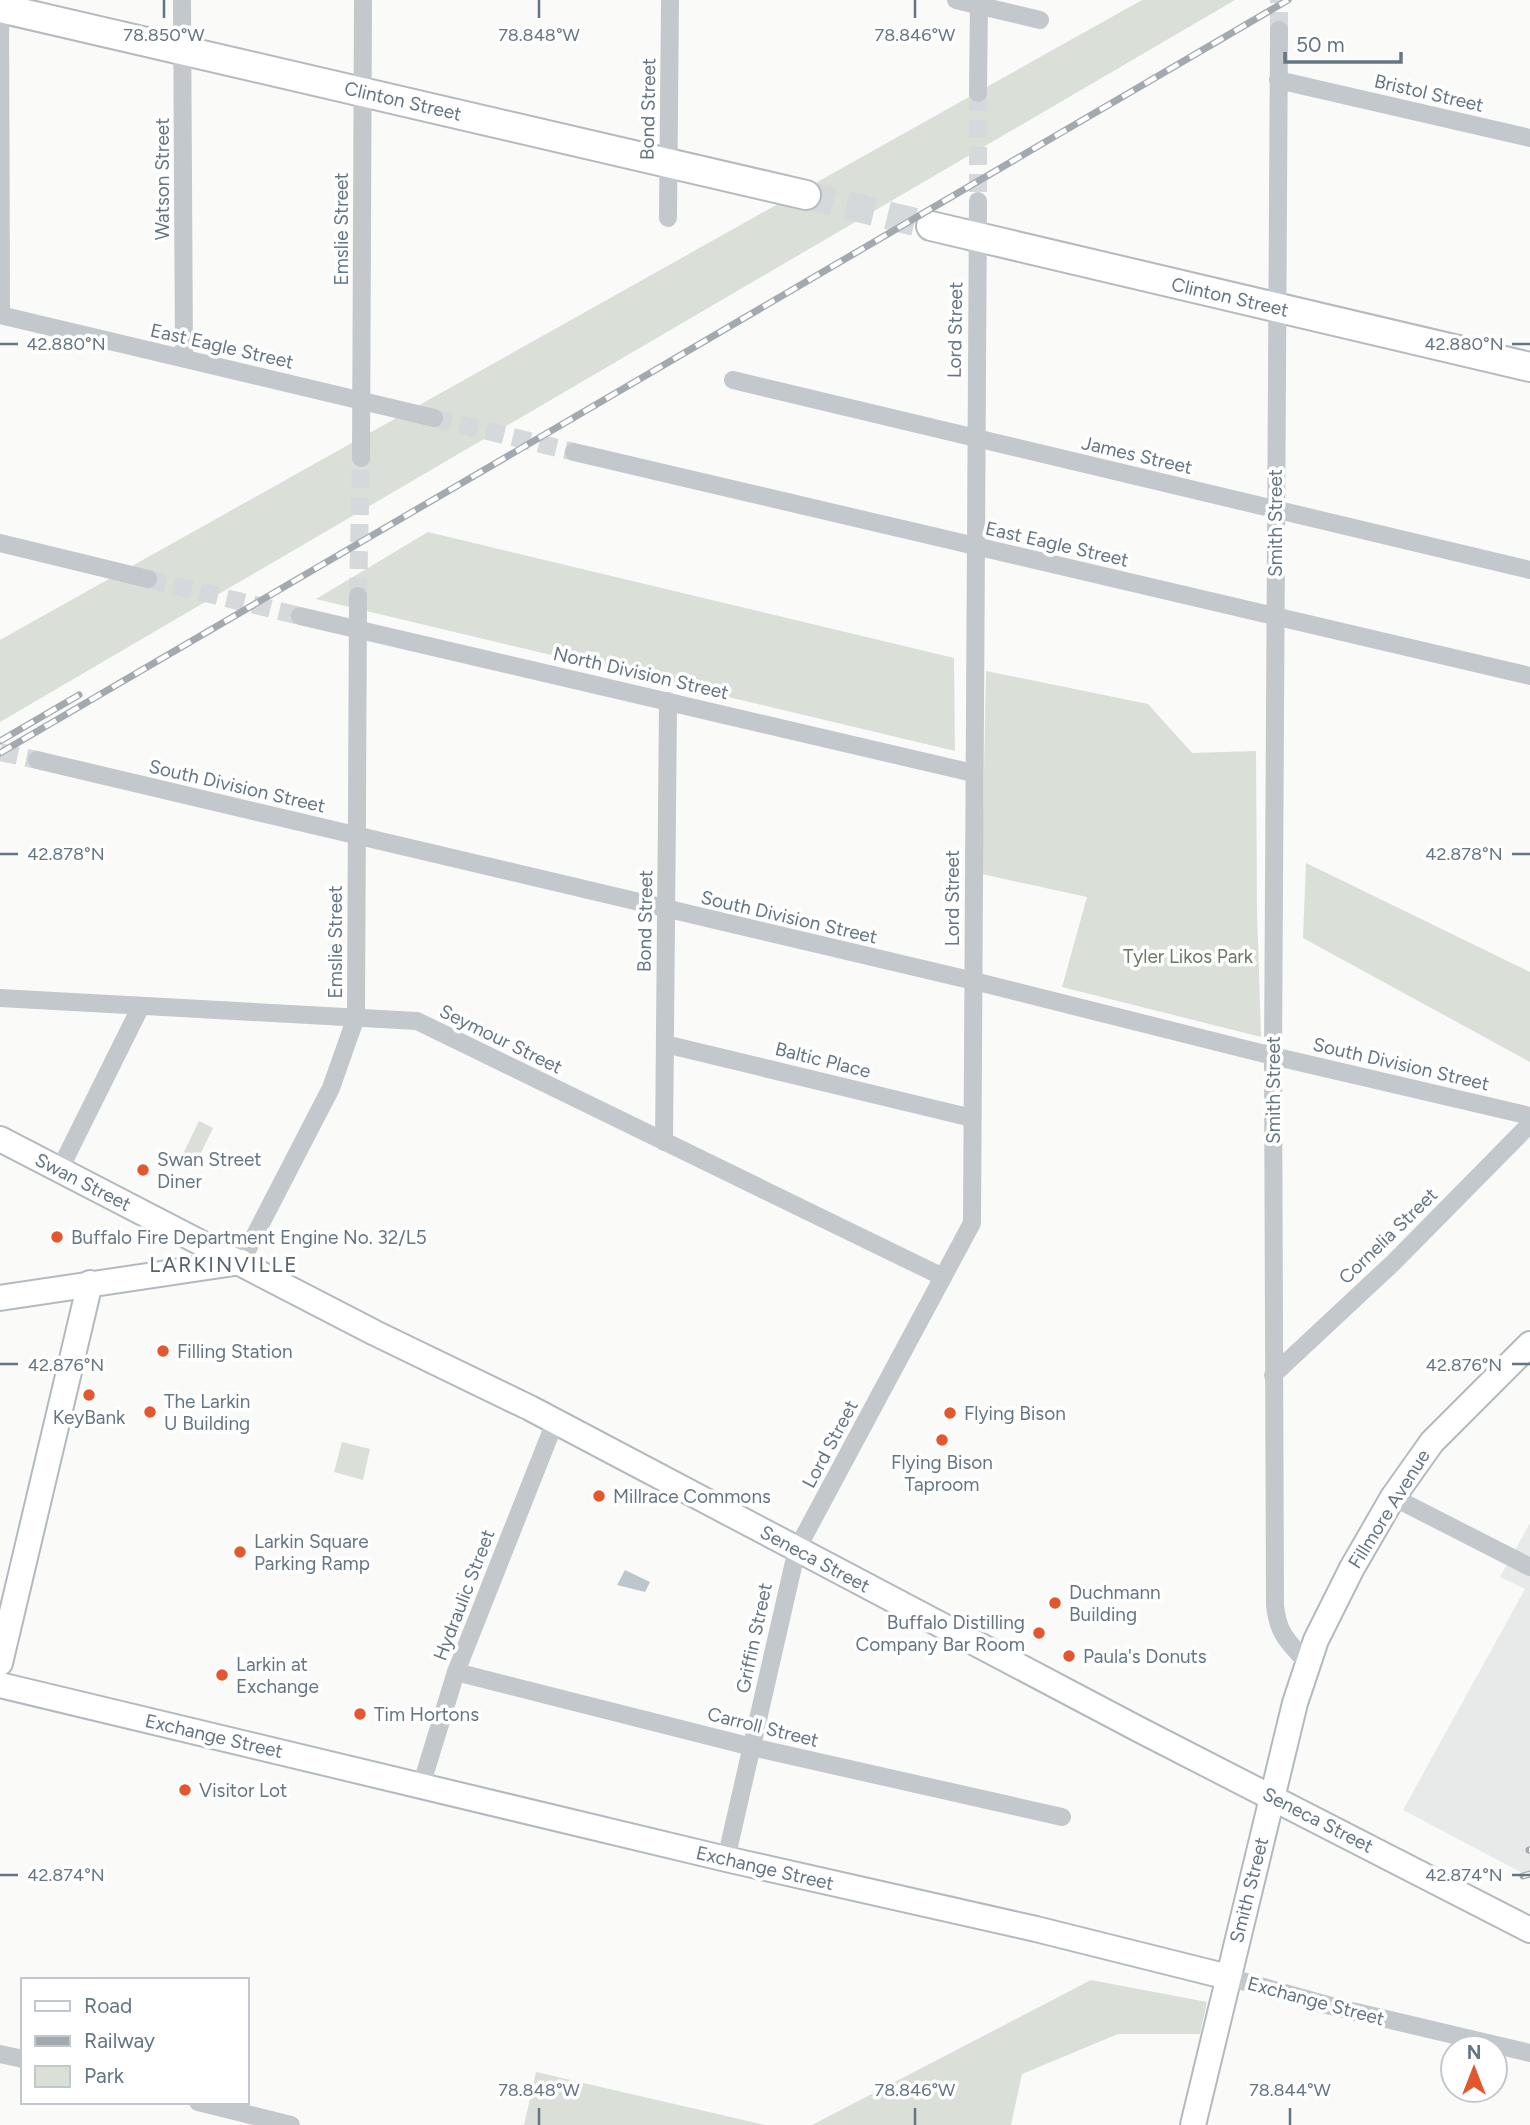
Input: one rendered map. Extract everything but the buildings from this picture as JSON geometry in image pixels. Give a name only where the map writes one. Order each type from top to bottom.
[{"type":"main road","name":"Clinton Street","points":[[0,8],[806,195]]},
{"type":"main road","name":"Clinton Street","points":[[931,226],[1530,368]]},
{"type":"street","points":[[0,0],[1,315]]},
{"type":"street","name":"Watson Street","points":[[182,0],[184,358]]},
{"type":"street","name":"Emslie Street","points":[[361,458],[363,0]]},
{"type":"street","name":"Bond Street","points":[[668,218],[670,0]]},
{"type":"street","points":[[956,0],[979,3],[1040,20]]},
{"type":"street","points":[[978,93],[979,3]]},
{"type":"street","name":"Smith Street","points":[[1193,2125],[1295,1703],[1309,1665],[1282,1634],[1277,1623],[1275,1591],[1273,1056],[1279,30]]},
{"type":"street","name":"Bristol Street","points":[[1278,80],[1530,138]]},
{"type":"street","name":"Lord Street","points":[[797,1549],[972,1223],[978,201]]},
{"type":"street","name":"East Eagle Street","points":[[1,315],[434,418]]},
{"type":"street","name":"James Street","points":[[733,380],[1530,570]]},
{"type":"street","name":"East Eagle Street","points":[[574,452],[1530,676]]},
{"type":"street","points":[[0,543],[148,579]]},
{"type":"street","name":"Emslie Street","points":[[241,1262],[331,1087],[356,1017],[358,596]]},
{"type":"street","name":"North Division Street","points":[[300,616],[973,773]]},
{"type":"street","name":"Bond Street","points":[[664,1142],[668,701]]},
{"type":"street","name":"South Division Street","points":[[37,760],[974,981],[1273,1056],[1530,1116]]},
{"type":"street","name":"Seymour Street","points":[[0,998],[417,1021],[943,1277]]},
{"type":"street","points":[[59,1171],[141,1006]]},
{"type":"street","name":"Baltic Place","points":[[665,1044],[972,1118]]},
{"type":"street","name":"Cornelia Street","points":[[1273,1375],[1391,1264],[1530,1124]]},
{"type":"street","name":"Swan Street","points":[[0,1139],[241,1262]]},
{"type":"street","points":[[0,1297],[241,1262]]},
{"type":"street","name":"Seneca Street","points":[[241,1262],[555,1422],[1272,1798],[1530,1930]]},
{"type":"street","points":[[0,1663],[90,1283]]},
{"type":"street","name":"Fillmore Avenue","points":[[1309,1665],[1316,1640],[1352,1568],[1393,1497],[1432,1442],[1530,1344]]},
{"type":"street","name":"Hydraulic Street","points":[[421,1786],[456,1672],[555,1422]]},
{"type":"street","points":[[1393,1497],[1530,1567]]},
{"type":"street","name":"Griffin Street","points":[[726,1859],[797,1549]]},
{"type":"street","name":"Carroll Street","points":[[456,1672],[752,1747],[1062,1817]]},
{"type":"street","name":"Exchange Street","points":[[0,1685],[726,1859],[1036,1930],[1331,2006],[1530,2053]]},
{"type":"street","points":[[0,2054],[21,2059]]},
{"type":"street","points":[[206,2104],[291,2125]]},
{"type":"shaded area","points":[[1530,1523],[1530,1877],[1403,1810],[1525,1589],[1500,1577]]},
{"type":"shaded area","points":[[625,1570],[650,1582],[645,1592],[617,1585]]},
{"type":"green space","points":[[1142,0],[1235,0],[0,722],[0,640]]},
{"type":"green space","points":[[428,532],[954,658],[955,751],[316,599]]},
{"type":"green space","name":"Tyler Likos Park","points":[[986,671],[1148,704],[1192,753],[1256,751],[1261,1037],[1062,987],[1087,897],[982,874]]},
{"type":"green space","points":[[1306,863],[1530,972],[1530,1062],[1303,938]]},
{"type":"green space","points":[[199,1121],[213,1128],[194,1167],[180,1160]]},
{"type":"green space","points":[[342,1442],[370,1449],[363,1480],[334,1472]]},
{"type":"green space","points":[[1091,1980],[1207,2002],[1200,2034],[1118,2034],[1022,2074],[1011,2125],[812,2125]]},
{"type":"green space","points":[[536,2072],[765,2125],[524,2125]]},
{"type":"tunnel","points":[[1279,0],[1279,30]]},
{"type":"tunnel","points":[[978,93],[978,201]]},
{"type":"tunnel","points":[[806,195],[931,226]]},
{"type":"tunnel","points":[[434,418],[574,452]]},
{"type":"tunnel","points":[[358,596],[361,458]]},
{"type":"tunnel","points":[[148,579],[300,616]]},
{"type":"tunnel","points":[[0,752],[37,760]]},
{"type":"railway","points":[[0,753],[1288,0]]},
{"type":"railway","points":[[0,741],[79,695]]},
{"type":"railway","points":[[1523,1876],[1530,1874]]},
{"type":"place","name":"Swan Street Diner","points":[[143,1170]]},
{"type":"place","name":"Buffalo Fire Department Engine No. 32/L5","points":[[57,1237]]},
{"type":"place","name":"Filling Station","points":[[163,1351]]},
{"type":"place","name":"KeyBank","points":[[89,1395]]},
{"type":"place","name":"The Larkin U Building","points":[[150,1412]]},
{"type":"place","name":"Flying Bison","points":[[950,1413]]},
{"type":"place","name":"Flying Bison Taproom","points":[[942,1440]]},
{"type":"place","name":"Millrace Commons","points":[[599,1496]]},
{"type":"place","name":"Larkin Square Parking Ramp","points":[[240,1552]]},
{"type":"place","name":"Duchmann Building","points":[[1055,1603]]},
{"type":"place","name":"Buffalo Distilling Company Bar Room","points":[[1039,1633]]},
{"type":"place","name":"Paula's Donuts","points":[[1069,1656]]},
{"type":"place","name":"Larkin at Exchange","points":[[222,1675]]},
{"type":"place","name":"Tim Hortons","points":[[360,1714]]},
{"type":"place","name":"Visitor Lot","points":[[185,1790]]},
{"type":"district","name":"LARKINVILLE","points":[[224,1264]]}]
